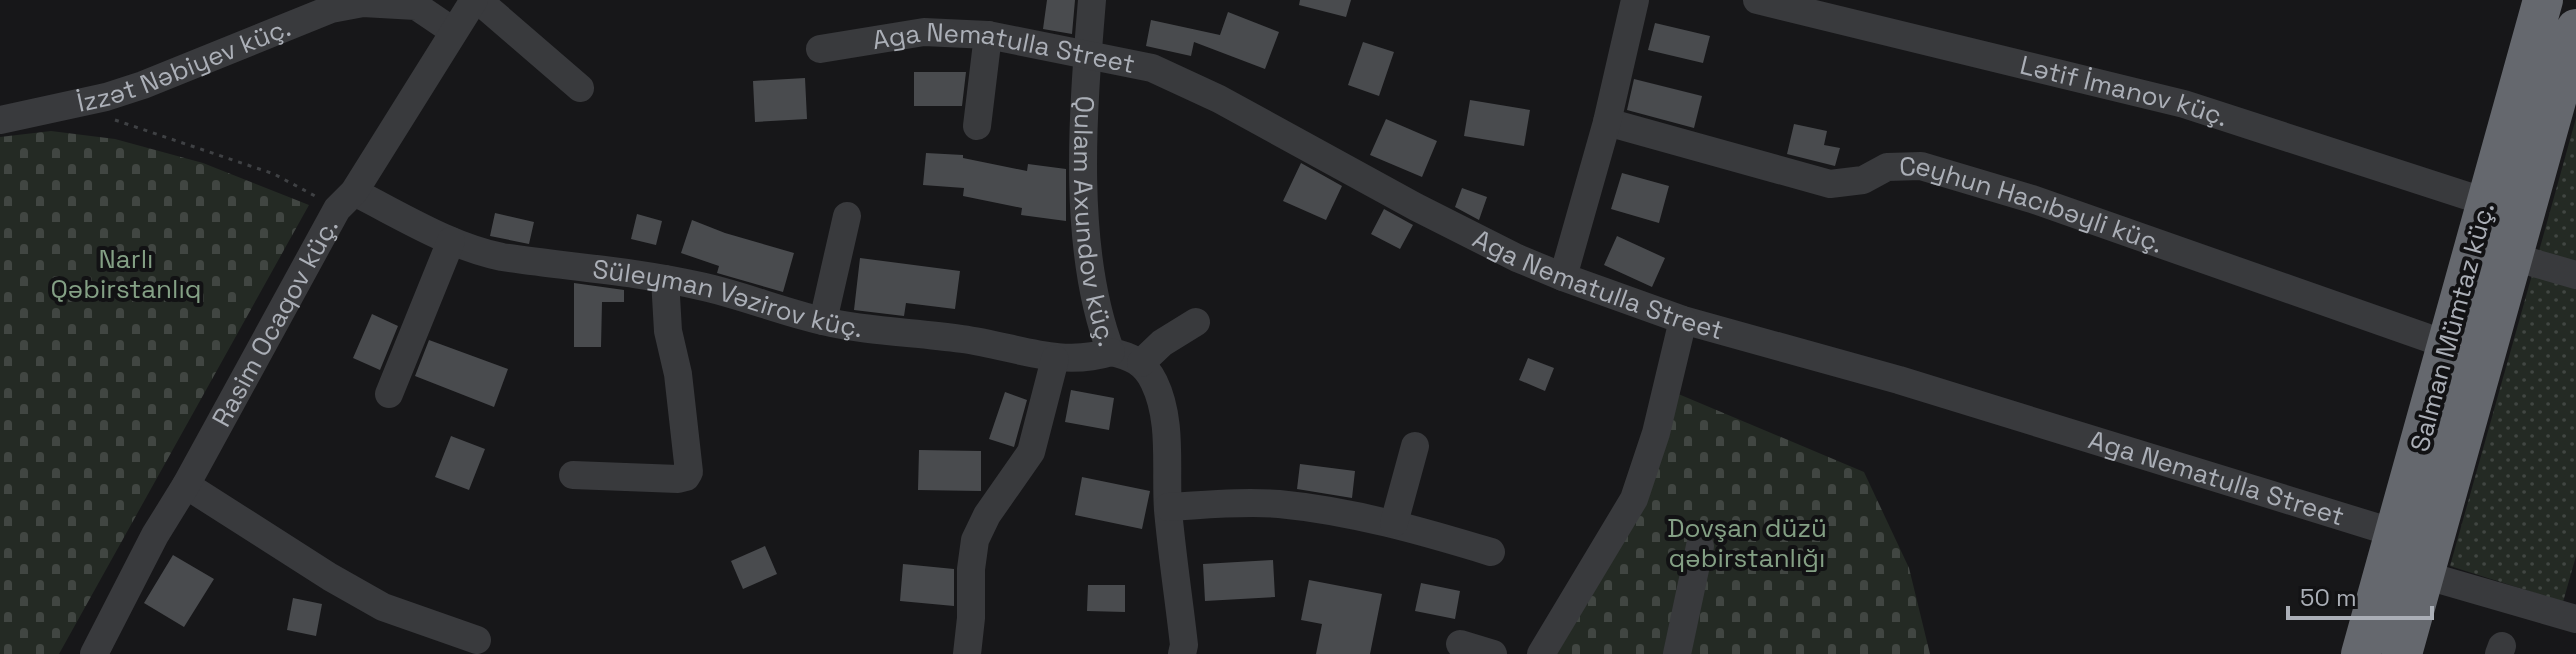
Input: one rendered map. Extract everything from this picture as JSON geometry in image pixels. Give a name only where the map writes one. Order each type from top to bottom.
[{"type":"highway","name":"Salman Mümtaz küç.","points":[[2361,654],[2543,0]]},
{"type":"highway","points":[[2402,654],[2576,29]]},
{"type":"highway","points":[[2474,246],[2513,257]]},
{"type":"highway","points":[[2391,549],[2424,575]]},
{"type":"street","name":"Rasim Ocaqov küç.","points":[[97,652],[155,535],[346,200],[476,0]]},
{"type":"street","points":[[476,0],[580,88]]},
{"type":"street","name":"Qulam Axundov küç.","points":[[1092,0],[1084,209],[1087,244],[1103,330],[1111,352],[1128,355],[1141,363],[1160,396],[1168,448],[1168,507],[1184,645],[1182,654]]},
{"type":"street","points":[[1563,277],[1607,122],[1635,0]]},
{"type":"street","name":"Lətif İmanov küç.","points":[[1757,0],[1852,11],[2184,104],[2486,202]]},
{"type":"street","name":"İzzət Nəbiyev küç.","points":[[0,120],[143,85],[331,9],[363,3],[419,3],[453,31]]},
{"type":"street","name":"Aga Nematulla Street","points":[[820,49],[924,32],[988,35],[1152,68],[1178,78],[1416,207],[1517,258],[1563,277],[1683,320],[1899,380],[2391,549]]},
{"type":"street","points":[[977,126],[988,35]]},
{"type":"street","name":"Ceyhun Hacıbəyli küç.","points":[[1607,122],[1830,184],[1863,180],[1887,167],[1921,166],[2032,199],[2448,345]]},
{"type":"street","name":"Süleyman Vəzirov küç.","points":[[346,200],[476,252],[704,286],[823,321],[875,330],[962,338],[1055,359],[1076,359],[1111,352]]},
{"type":"street","points":[[823,321],[847,216]]},
{"type":"street","points":[[389,394],[451,241]]},
{"type":"street","points":[[2513,257],[2576,275]]},
{"type":"street","points":[[573,475],[678,479],[686,477],[689,472],[678,374],[668,331],[665,279]]},
{"type":"street","points":[[1541,654],[1634,499],[1656,433],[1683,320]]},
{"type":"street","points":[[1141,363],[1162,343],[1196,322]]},
{"type":"street","points":[[967,654],[975,540],[987,515],[1031,452],[1055,359]]},
{"type":"street","points":[[1394,523],[1415,446]]},
{"type":"street","points":[[186,485],[383,607],[477,640]]},
{"type":"street","points":[[1168,507],[1243,502],[1281,504],[1394,523],[1491,552]]},
{"type":"street","points":[[1677,654],[1700,546]]},
{"type":"street","points":[[2424,575],[2576,619]]},
{"type":"street","points":[[1460,644],[1493,654]]},
{"type":"path","points":[[76,103],[112,120],[346,200]]},
{"type":"green space","points":[[2576,118],[2576,262],[2539,251]]},
{"type":"green space","name":"Narlı Qəbirstanlıq","points":[[51,131],[115,139],[203,163],[309,205],[59,654],[0,654],[0,137]]},
{"type":"green space","points":[[2532,275],[2576,289],[2576,556],[2563,602],[2450,566]]},
{"type":"green space","name":"Dovşan düzü qəbirstanlığı","points":[[1676,393],[1864,472],[1909,568],[1930,654],[1550,654]]},
{"type":"building","points":[[1047,0],[1075,0],[1072,34],[1043,29]]},
{"type":"building","points":[[1300,0],[1351,0],[1346,17],[1299,5]]},
{"type":"building","points":[[1228,12],[1279,32],[1265,69],[1194,42],[1191,56],[1146,46],[1151,20],[1220,35]]},
{"type":"building","points":[[1655,23],[1710,36],[1703,63],[1648,50]]},
{"type":"building","points":[[1363,42],[1394,52],[1379,96],[1348,85]]},
{"type":"building","points":[[914,72],[966,72],[962,106],[914,106]]},
{"type":"building","points":[[805,78],[807,119],[755,122],[753,81]]},
{"type":"building","points":[[1634,79],[1702,96],[1694,128],[1627,110]]},
{"type":"building","points":[[1470,100],[1530,110],[1524,146],[1464,136]]},
{"type":"building","points":[[1386,119],[1437,141],[1422,177],[1370,155]]},
{"type":"building","points":[[1794,124],[1827,131],[1824,145],[1840,148],[1835,166],[1787,154]]},
{"type":"building","points":[[926,153],[963,155],[963,158],[1027,171],[1028,164],[1066,169],[1066,221],[1021,215],[1022,208],[963,196],[964,188],[923,185]]},
{"type":"building","points":[[1301,163],[1342,186],[1326,220],[1283,201]]},
{"type":"building","points":[[1622,173],[1669,186],[1659,223],[1611,209]]},
{"type":"building","points":[[1462,188],[1487,197],[1479,220],[1455,207]]},
{"type":"building","points":[[1384,209],[1413,225],[1400,249],[1371,234]]},
{"type":"building","points":[[495,213],[534,222],[529,244],[490,236]]},
{"type":"building","points":[[637,214],[662,221],[656,245],[631,239]]},
{"type":"building","points":[[692,220],[794,253],[783,292],[717,273],[719,266],[681,253]]},
{"type":"building","points":[[1617,236],[1665,258],[1652,287],[1604,265]]},
{"type":"building","points":[[860,258],[960,271],[955,309],[906,303],[904,316],[854,310]]},
{"type":"building","points":[[574,283],[624,290],[624,302],[602,302],[601,347],[574,347]]},
{"type":"building","points":[[372,314],[398,326],[380,370],[353,358]]},
{"type":"building","points":[[429,340],[508,369],[494,407],[415,376]]},
{"type":"building","points":[[1528,358],[1554,368],[1545,391],[1519,380]]},
{"type":"building","points":[[1071,390],[1114,398],[1109,430],[1065,422]]},
{"type":"building","points":[[1005,392],[1027,400],[1014,447],[989,439]]},
{"type":"building","points":[[451,436],[485,449],[469,490],[435,477]]},
{"type":"building","points":[[919,450],[981,451],[981,491],[918,490]]},
{"type":"building","points":[[1300,464],[1355,471],[1352,498],[1297,489]]},
{"type":"building","points":[[1082,477],[1150,491],[1142,529],[1075,515]]},
{"type":"building","points":[[765,546],[777,574],[743,589],[731,561]]},
{"type":"building","points":[[173,555],[214,579],[184,627],[144,603]]},
{"type":"building","points":[[1273,560],[1275,597],[1205,601],[1203,564]]},
{"type":"building","points":[[903,564],[954,569],[954,606],[900,601]]},
{"type":"building","points":[[1309,580],[1382,594],[1370,654],[1316,654],[1322,624],[1301,620]]},
{"type":"building","points":[[1421,583],[1460,591],[1455,619],[1415,611]]},
{"type":"building","points":[[1088,585],[1125,585],[1125,612],[1087,611]]},
{"type":"building","points":[[293,598],[322,604],[316,636],[287,630]]}]
